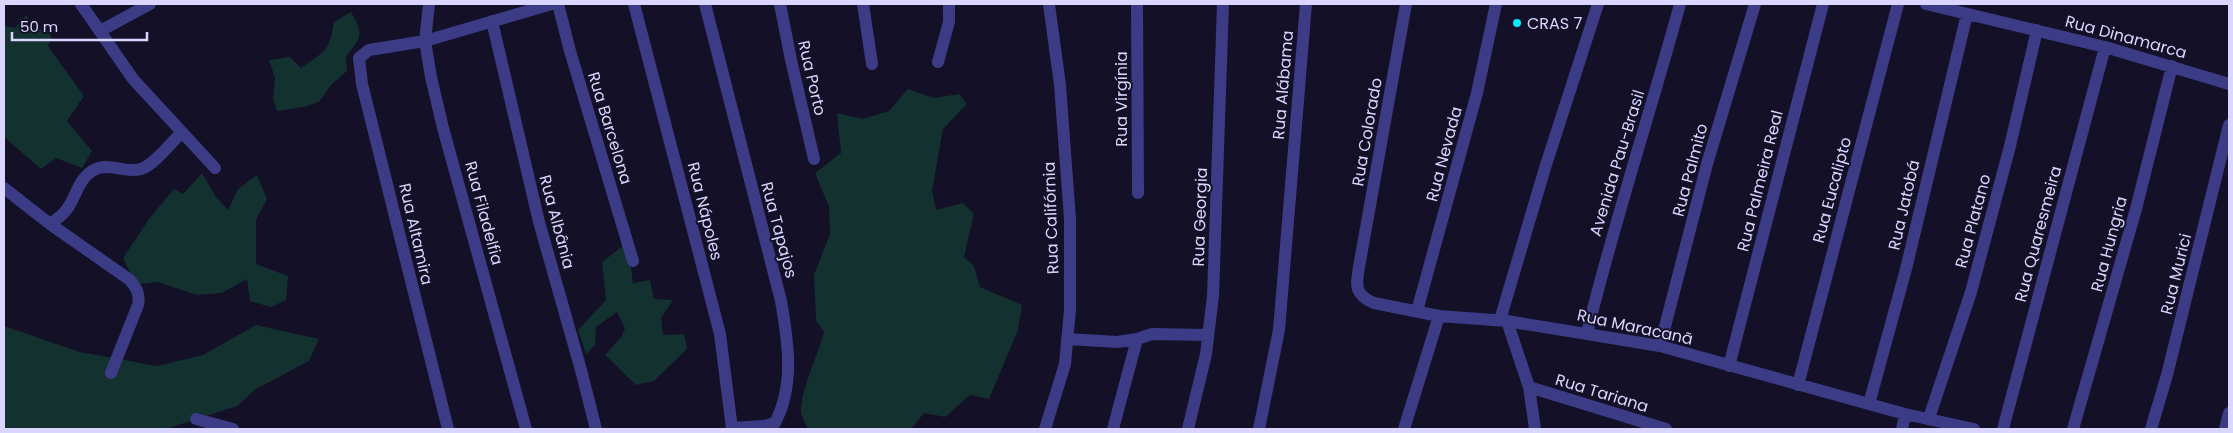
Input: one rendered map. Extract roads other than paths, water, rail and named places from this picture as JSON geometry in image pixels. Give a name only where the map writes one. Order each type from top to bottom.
[{"type":"street","points":[[81,4],[133,79],[215,168]]},
{"type":"street","points":[[100,31],[150,4]]},
{"type":"street","name":"Rua Filadelfia","points":[[429,4],[425,41],[443,128],[526,429]]},
{"type":"street","points":[[425,41],[552,4]]},
{"type":"street","name":"Rua Barcelona","points":[[558,4],[633,261]]},
{"type":"street","name":"Rua Nápoles","points":[[634,4],[720,334],[732,429]]},
{"type":"street","name":"Rua Tapajos","points":[[705,4],[781,300],[788,344],[787,394],[775,422],[764,426],[732,429]]},
{"type":"street","name":"Rua Porto","points":[[780,4],[814,159]]},
{"type":"street","points":[[863,4],[872,64]]},
{"type":"street","points":[[938,62],[949,22],[949,4]]},
{"type":"street","name":"Rua Califórnia","points":[[1045,429],[1065,364],[1070,310],[1070,219],[1060,86],[1049,4]]},
{"type":"street","name":"Rua Virgínia","points":[[1137,4],[1138,193]]},
{"type":"street","name":"Rua Georgia","points":[[1188,429],[1206,354],[1213,296],[1223,4]]},
{"type":"street","name":"Rua Alábama","points":[[1260,429],[1279,330],[1306,4]]},
{"type":"street","name":"Rua Colorado","points":[[1359,267],[1406,4]]},
{"type":"street","name":"Rua Nevada","points":[[1417,311],[1477,93],[1496,4]]},
{"type":"street","points":[[1534,429],[1528,387],[1504,320],[1547,158],[1598,4]]},
{"type":"street","name":"Avenida Pau-Brasil","points":[[1587,333],[1604,260],[1659,82],[1680,4]]},
{"type":"street","name":"Rua Palmito","points":[[1660,346],[1707,164],[1755,4]]},
{"type":"street","name":"Rua Palmeira Real","points":[[1729,366],[1823,4]]},
{"type":"street","name":"Rua Eucalipto","points":[[1798,385],[1898,4]]},
{"type":"street","name":"Rua Dinamarca","points":[[1926,4],[2105,47],[2229,84]]},
{"type":"street","name":"Rua Jatobá","points":[[1869,404],[1906,269],[1967,14]]},
{"type":"street","name":"Rua Albânia","points":[[492,21],[539,222],[596,429]]},
{"type":"street","name":"Rua Platano","points":[[1929,418],[1971,292],[2010,146],[2037,30]]},
{"type":"street","name":"Rua Altamira","points":[[425,41],[369,50],[359,58],[358,62],[448,429]]},
{"type":"street","name":"Rua Quaresmeira","points":[[2003,429],[2105,47]]},
{"type":"street","name":"Rua Hungria","points":[[2073,429],[2136,209],[2172,66]]},
{"type":"street","name":"Rua Murici","points":[[2151,429],[2167,375],[2229,125]]},
{"type":"street","points":[[50,224],[67,209],[77,189],[92,172],[108,166],[127,170],[141,169],[150,163],[181,133]]},
{"type":"street","points":[[4,188],[50,224],[130,280],[139,296],[110,373]]},
{"type":"street","name":"Rua Maracanã","points":[[1359,267],[1356,286],[1359,294],[1365,299],[1439,316],[1504,320],[1660,346],[1905,414],[1974,429]]},
{"type":"street","points":[[1404,429],[1439,316]]},
{"type":"street","points":[[1067,339],[1102,342],[1137,339],[1152,334],[1208,335]]},
{"type":"street","points":[[1113,429],[1137,339]]},
{"type":"street","name":"Rua Tariana","points":[[1528,387],[1666,429]]},
{"type":"street","points":[[2225,429],[2229,413]]},
{"type":"street","points":[[1902,429],[1905,414]]},
{"type":"street","points":[[196,419],[233,429]]},
{"type":"place","name":"CRAS 7","points":[[1517,23]]}]
